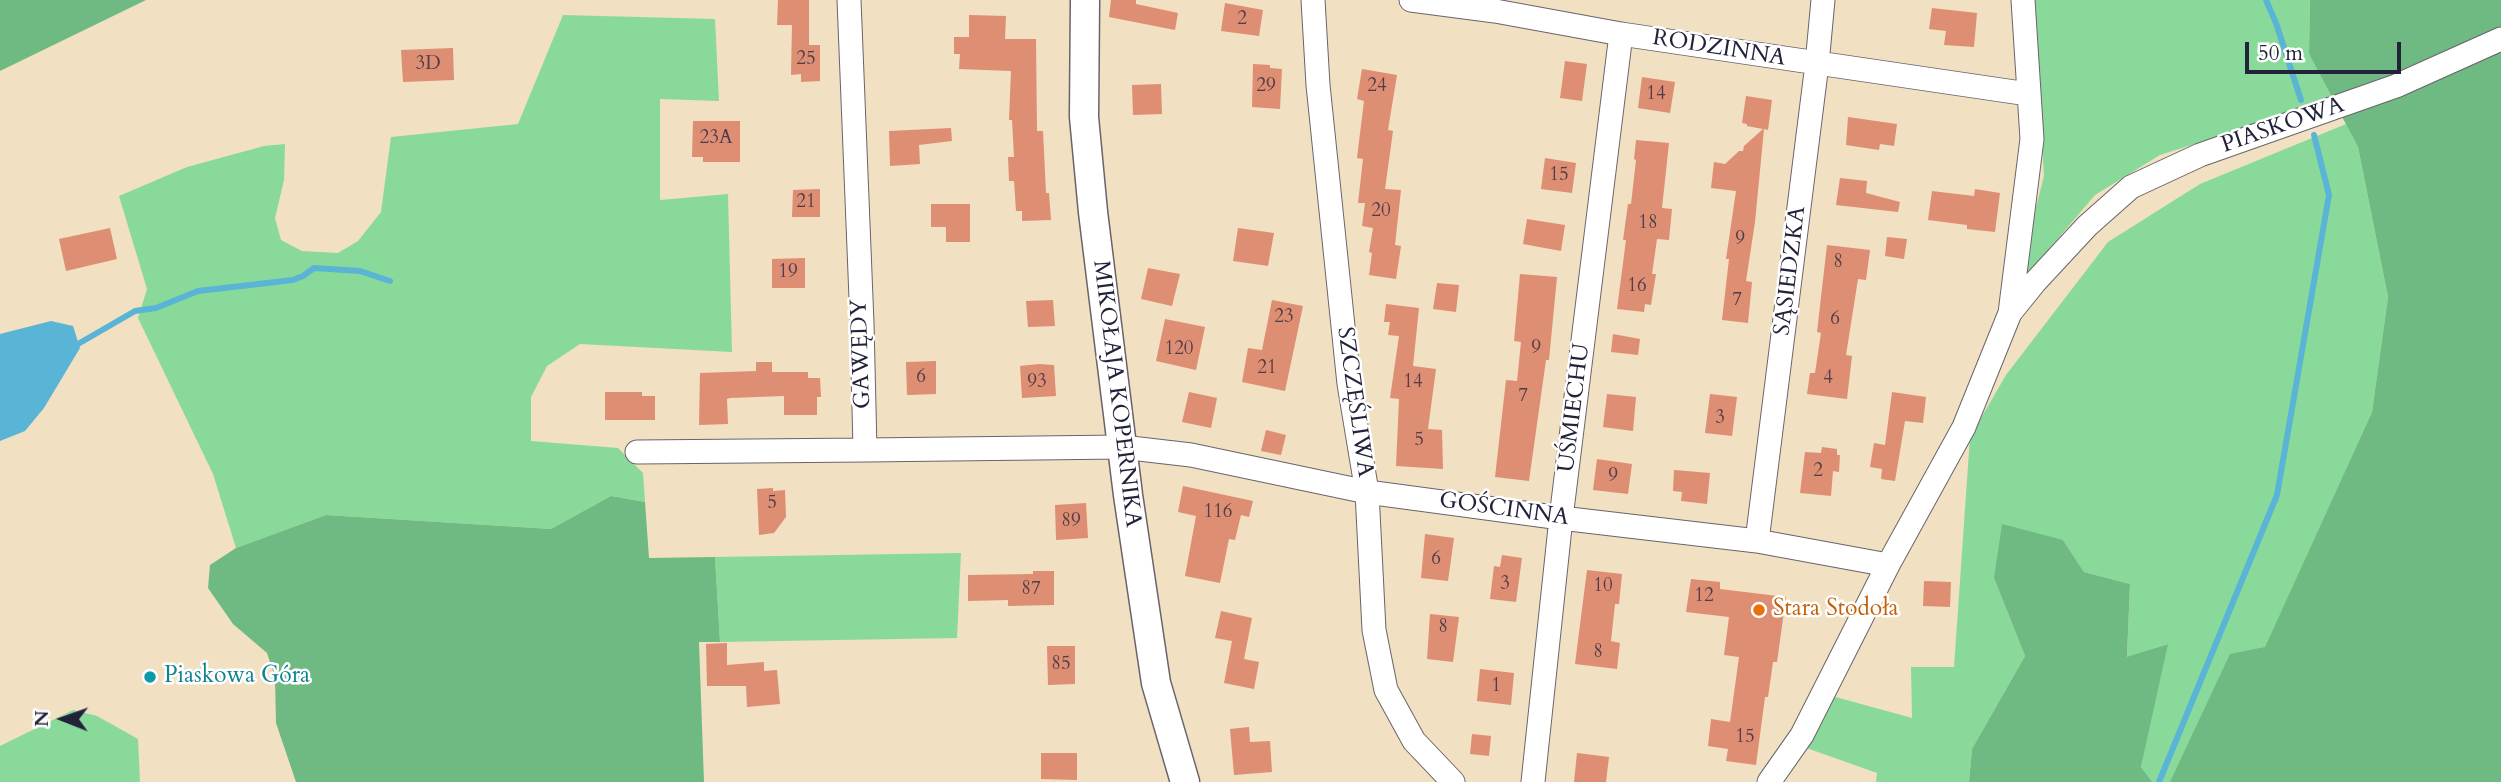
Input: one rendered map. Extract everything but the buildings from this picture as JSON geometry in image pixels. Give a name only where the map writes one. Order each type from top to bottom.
[{"type":"street","name":"GAWĘDY","points":[[849,0],[865,450]]},
{"type":"street","name":"MIKOŁAJA KOPERNIKA","points":[[1085,0],[1084,117],[1122,447],[1152,662],[1161,703],[1185,782]]},
{"type":"street","name":"SZCZĘŚLIWA","points":[[1313,0],[1318,85],[1349,384],[1367,492],[1374,630],[1386,690],[1413,741],[1453,782]]},
{"type":"street","name":"RODZINNA","points":[[1411,0],[1495,11],[1621,34],[1817,64],[2028,94]]},
{"type":"street","name":"SĄSIEDZKA","points":[[1758,541],[1823,0]]},
{"type":"street","points":[[1769,782],[1802,734],[1888,565],[1964,427],[2010,313],[2032,139],[2024,0]]},
{"type":"street","name":"UŚMIECHU","points":[[1533,782],[1561,518],[1621,34]]},
{"type":"street","name":"PIASKOWA","points":[[2010,313],[2078,235],[2131,187],[2200,155],[2396,86],[2501,39]]},
{"type":"street","points":[[637,452],[1122,447]]},
{"type":"street","name":"GOŚCINNA","points":[[1122,447],[1191,455],[1367,492],[1758,541],[1888,565]]},
{"type":"green space","points":[[0,0],[146,0],[0,71]]},
{"type":"green space","points":[[2033,0],[2310,0],[2309,54],[2333,100],[2160,155],[2095,195],[2026,276],[2020,270],[2044,176]]},
{"type":"green space","points":[[2310,0],[2501,0],[2501,782],[2170,782],[2230,654],[2265,647],[2372,412],[2388,297],[2358,147],[2309,54]]},
{"type":"green space","points":[[563,15],[715,19],[719,101],[660,99],[660,200],[728,194],[732,352],[580,344],[547,366],[531,397],[531,441],[618,448],[643,473],[645,502],[611,496],[551,529],[326,515],[236,548],[213,474],[138,318],[147,289],[119,196],[187,167],[264,146],[285,144],[284,180],[275,218],[281,240],[302,251],[338,253],[358,241],[381,212],[391,137],[518,124]]},
{"type":"green space","points":[[2346,124],[2358,147],[2388,297],[2372,412],[2265,648],[2250,651],[2201,782],[2143,782],[2145,773],[2141,767],[2167,644],[2127,658],[2130,584],[2084,572],[2063,540],[1994,578],[2025,656],[1972,749],[1969,782],[1876,782],[1877,773],[1801,746],[1832,696],[1912,718],[1911,667],[1954,667],[1970,437],[2006,375],[2108,242],[2200,184]]},
{"type":"green space","points":[[611,496],[645,502],[649,558],[715,557],[720,642],[699,642],[704,782],[296,782],[276,723],[275,677],[267,653],[233,624],[208,588],[210,565],[236,548],[326,515],[551,529]]},
{"type":"green space","points":[[2002,524],[2063,540],[2084,572],[2130,584],[2127,657],[2168,644],[2141,767],[2152,782],[1969,782],[1972,749],[2025,656],[1994,578]]},
{"type":"green space","points":[[961,553],[957,638],[720,642],[715,557]]},
{"type":"green space","points":[[73,710],[97,716],[138,739],[140,782],[0,782],[0,746]]},
{"type":"water","points":[[51,321],[73,326],[80,348],[44,408],[25,431],[0,441],[0,334]]},
{"type":"waterway","points":[[2266,0],[2301,100]]},
{"type":"waterway","points":[[2159,782],[2277,495],[2329,195],[2314,135]]},
{"type":"waterway","points":[[78,344],[135,311],[156,308],[198,291],[293,280],[314,268],[360,271],[390,281]]},
{"type":"place","name":"Stara Stodoła","points":[[1759,610]]},
{"type":"place","name":"Piaskowa Góra","points":[[150,677]]}]
